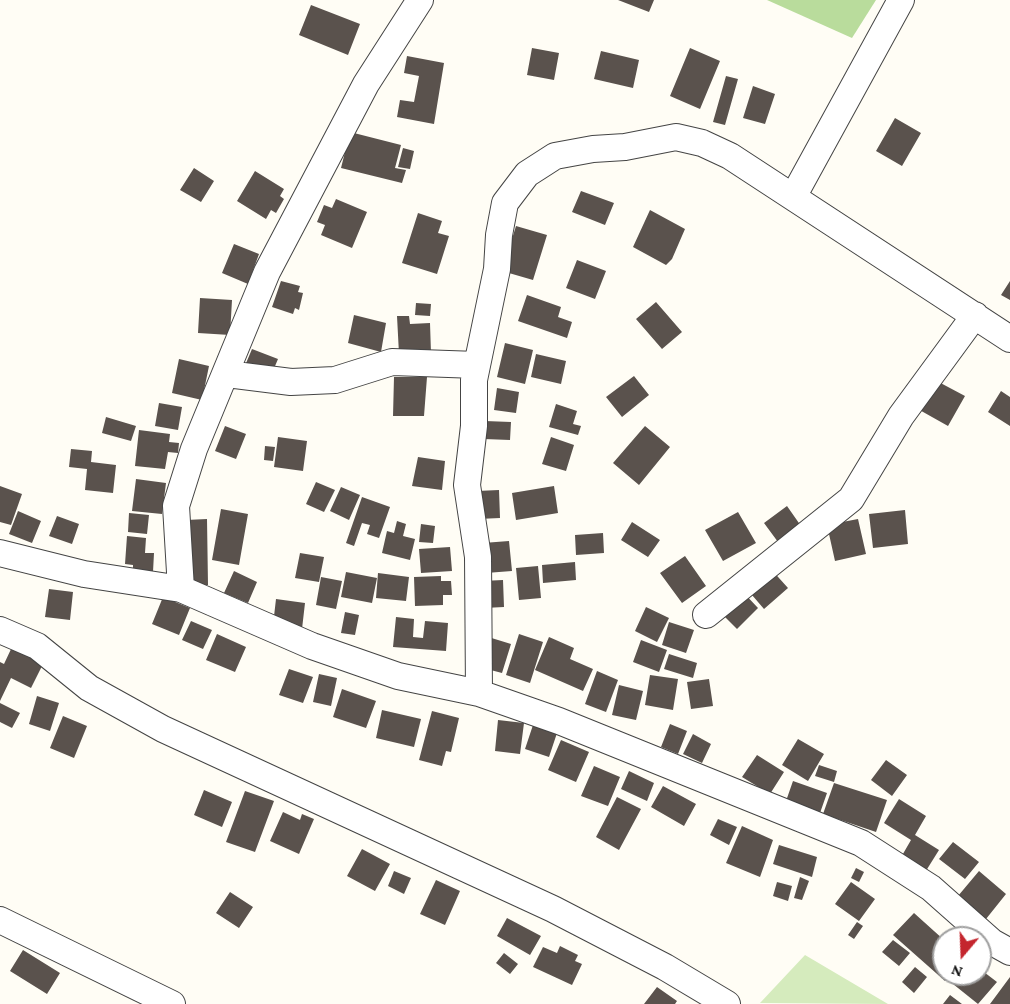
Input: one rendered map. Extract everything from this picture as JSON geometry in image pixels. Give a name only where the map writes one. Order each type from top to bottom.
[{"type":"street","points":[[181,589],[176,506],[194,449],[227,374],[267,272],[366,84],[420,0]]},
{"type":"street","points":[[793,197],[902,0]]},
{"type":"street","points":[[479,693],[478,557],[467,485],[474,426],[477,365],[497,269],[499,235],[505,203],[527,174],[555,156],[593,148],[625,147],[676,137],[702,143],[730,156],[1010,339]]},
{"type":"street","points":[[706,615],[851,499],[901,416],[975,315]]},
{"type":"street","points":[[227,374],[291,382],[335,380],[392,362],[477,365]]},
{"type":"street","points":[[0,555],[84,574],[181,589],[312,646],[387,672],[479,693],[559,721],[861,843],[931,888],[992,942],[1010,952]]},
{"type":"street","points":[[0,630],[37,646],[89,688],[164,729],[554,909],[665,967],[727,1004]]},
{"type":"street","points":[[0,920],[172,1004]]},
{"type":"green space","points":[[767,0],[876,0],[852,38]]},
{"type":"green space","points":[[805,955],[888,1004],[760,1003]]},
{"type":"building","points":[[618,0],[654,0],[649,12]]},
{"type":"building","points":[[311,5],[360,24],[348,55],[299,35]]},
{"type":"building","points":[[532,48],[559,53],[554,80],[527,75]]},
{"type":"building","points":[[690,48],[720,61],[700,109],[670,96]]},
{"type":"building","points":[[601,51],[639,60],[633,88],[594,79]]},
{"type":"building","points":[[407,56],[444,63],[434,124],[397,117],[400,100],[414,102],[419,76],[404,73]]},
{"type":"building","points":[[726,76],[738,79],[725,125],[713,122]]},
{"type":"building","points":[[753,86],[775,94],[765,124],[743,118]]},
{"type":"building","points":[[895,118],[921,133],[902,166],[876,151]]},
{"type":"building","points":[[350,132],[401,145],[395,168],[406,170],[402,183],[341,168]]},
{"type":"building","points":[[403,148],[414,151],[410,169],[398,167]]},
{"type":"building","points":[[194,168],[214,181],[201,202],[180,190]]},
{"type":"building","points":[[255,171],[284,189],[280,196],[284,199],[276,213],[271,210],[266,219],[237,201]]},
{"type":"building","points":[[581,191],[614,203],[605,225],[572,212]]},
{"type":"building","points":[[336,199],[367,212],[352,248],[321,235],[325,225],[317,222],[324,205],[332,208]]},
{"type":"building","points":[[650,210],[685,229],[672,259],[666,265],[633,247]]},
{"type":"building","points":[[418,213],[442,221],[438,233],[449,236],[437,274],[402,263]]},
{"type":"building","points":[[516,226],[547,235],[533,280],[502,271]]},
{"type":"building","points":[[234,244],[259,254],[248,284],[222,273]]},
{"type":"building","points":[[577,260],[606,271],[595,299],[566,288]]},
{"type":"building","points":[[281,281],[300,286],[298,292],[303,293],[299,310],[295,308],[293,314],[272,307]]},
{"type":"building","points":[[1010,281],[1010,300],[1001,295]]},
{"type":"building","points":[[527,295],[561,307],[558,317],[572,322],[567,338],[518,321]]},
{"type":"building","points":[[200,298],[232,300],[230,335],[198,333]]},
{"type":"building","points":[[656,302],[682,332],[662,349],[636,319]]},
{"type":"building","points":[[416,303],[431,304],[430,316],[415,315]]},
{"type":"building","points":[[354,315],[386,323],[381,352],[348,343]]},
{"type":"building","points":[[397,316],[409,316],[410,324],[430,323],[431,353],[399,354]]},
{"type":"building","points":[[505,343],[533,350],[525,384],[497,377]]},
{"type":"building","points":[[252,349],[278,359],[270,378],[244,368]]},
{"type":"building","points":[[536,354],[566,361],[561,384],[531,377]]},
{"type":"building","points":[[179,359],[209,366],[202,400],[172,393]]},
{"type":"building","points":[[634,376],[649,395],[622,417],[606,397]]},
{"type":"building","points":[[394,377],[427,377],[424,416],[393,416]]},
{"type":"building","points":[[933,379],[965,396],[948,426],[916,408]]},
{"type":"building","points":[[497,388],[519,392],[516,413],[494,410]]},
{"type":"building","points":[[1001,391],[1010,397],[1010,426],[988,412]]},
{"type":"building","points":[[159,403],[182,407],[178,430],[155,426]]},
{"type":"building","points":[[556,404],[577,411],[573,424],[581,426],[578,435],[549,427]]},
{"type":"building","points":[[106,417],[136,426],[131,441],[102,433]]},
{"type":"building","points":[[485,421],[511,422],[510,440],[484,439]]},
{"type":"building","points":[[225,426],[246,434],[236,459],[215,451]]},
{"type":"building","points":[[645,426],[670,447],[639,485],[613,463]]},
{"type":"building","points":[[139,430],[170,434],[169,442],[179,443],[178,453],[168,452],[165,469],[135,466]]},
{"type":"building","points":[[278,437],[307,441],[303,471],[274,467]]},
{"type":"building","points":[[551,437],[574,445],[566,471],[542,464]]},
{"type":"building","points":[[265,446],[275,447],[273,461],[264,460]]},
{"type":"building","points":[[71,449],[92,451],[91,462],[116,465],[113,493],[85,490],[87,469],[69,467]]},
{"type":"building","points":[[418,457],[445,461],[442,490],[412,486]]},
{"type":"building","points":[[136,479],[166,483],[162,514],[132,511]]},
{"type":"building","points":[[316,482],[335,490],[324,512],[306,504]]},
{"type":"building","points":[[0,486],[22,494],[11,525],[0,522]]},
{"type":"building","points":[[554,486],[558,513],[516,520],[512,493]]},
{"type":"building","points":[[341,487],[360,495],[349,520],[330,511]]},
{"type":"building","points":[[499,490],[500,518],[478,519],[477,491]]},
{"type":"building","points":[[362,497],[390,507],[379,538],[367,534],[370,525],[362,523],[354,546],[346,543]]},
{"type":"building","points":[[787,506],[801,526],[778,542],[764,523]]},
{"type":"building","points":[[221,509],[248,514],[239,565],[212,560]]},
{"type":"building","points":[[905,510],[908,544],[873,548],[869,514]]},
{"type":"building","points":[[18,511],[41,521],[32,543],[9,534]]},
{"type":"building","points":[[738,512],[756,543],[723,561],[705,530]]},
{"type":"building","points":[[129,513],[149,515],[147,534],[128,532]]},
{"type":"building","points":[[57,516],[79,524],[72,544],[49,536]]},
{"type":"building","points":[[207,519],[208,585],[187,585],[186,520]]},
{"type":"building","points":[[858,519],[866,554],[835,561],[827,525]]},
{"type":"building","points":[[397,521],[406,524],[403,536],[415,539],[410,560],[382,553],[387,531],[394,533]]},
{"type":"building","points":[[632,522],[660,540],[648,557],[621,540]]},
{"type":"building","points":[[421,524],[435,526],[433,543],[419,542]]},
{"type":"building","points":[[603,533],[604,553],[576,555],[575,535]]},
{"type":"building","points":[[127,536],[146,538],[145,553],[154,553],[153,572],[133,571],[133,565],[125,564]]},
{"type":"building","points":[[509,541],[512,571],[486,573],[483,543]]},
{"type":"building","points":[[450,547],[452,571],[421,573],[419,549]]},
{"type":"building","points":[[300,553],[324,557],[319,582],[295,578]]},
{"type":"building","points":[[685,556],[706,586],[682,603],[660,573]]},
{"type":"building","points":[[575,562],[576,580],[543,583],[542,565]]},
{"type":"building","points":[[538,566],[541,598],[519,600],[516,568]]},
{"type":"building","points":[[770,568],[788,588],[764,609],[746,588]]},
{"type":"building","points":[[234,571],[257,582],[248,603],[224,593]]},
{"type":"building","points":[[346,572],[377,578],[372,603],[341,597]]},
{"type":"building","points":[[378,573],[409,577],[406,601],[376,598]]},
{"type":"building","points":[[441,576],[441,581],[451,581],[452,595],[443,595],[443,605],[415,606],[414,577]]},
{"type":"building","points":[[321,577],[342,581],[336,609],[316,605]]},
{"type":"building","points":[[503,580],[504,607],[484,608],[482,581]]},
{"type":"building","points":[[49,589],[73,592],[70,620],[45,617]]},
{"type":"building","points":[[742,591],[758,608],[737,629],[720,612]]},
{"type":"building","points":[[163,597],[190,608],[179,635],[152,624]]},
{"type":"building","points":[[276,599],[305,603],[302,629],[273,625]]},
{"type":"building","points":[[646,607],[669,618],[657,642],[635,631]]},
{"type":"building","points":[[345,612],[359,615],[355,635],[341,633]]},
{"type":"building","points":[[396,617],[414,619],[413,637],[423,638],[425,621],[448,623],[446,651],[393,647]]},
{"type":"building","points":[[191,621],[212,630],[203,649],[182,640]]},
{"type":"building","points":[[669,622],[694,630],[686,653],[662,645]]},
{"type":"building","points":[[217,634],[246,647],[235,672],[206,660]]},
{"type":"building","points":[[519,634],[543,642],[530,683],[506,675]]},
{"type":"building","points":[[485,636],[511,644],[502,673],[483,668]]},
{"type":"building","points":[[549,637],[574,648],[570,659],[593,669],[583,691],[535,670]]},
{"type":"building","points":[[641,640],[667,650],[659,672],[633,662]]},
{"type":"building","points":[[12,647],[44,662],[31,688],[11,678],[0,701],[0,662],[4,664]]},
{"type":"building","points":[[669,654],[697,663],[693,678],[664,669]]},
{"type":"building","points":[[289,669],[313,677],[303,703],[279,695]]},
{"type":"building","points":[[597,671],[618,680],[606,712],[585,704]]},
{"type":"building","points":[[319,674],[337,678],[331,706],[313,702]]},
{"type":"building","points":[[650,675],[678,679],[673,710],[645,705]]},
{"type":"building","points":[[709,679],[713,706],[691,709],[687,682]]},
{"type":"building","points":[[619,685],[643,691],[636,720],[612,715]]},
{"type":"building","points":[[342,689],[376,701],[366,728],[333,717]]},
{"type":"building","points":[[37,696],[59,703],[50,731],[29,724]]},
{"type":"building","points":[[0,703],[20,713],[12,728],[0,722]]},
{"type":"building","points":[[382,710],[421,719],[414,747],[376,738]]},
{"type":"building","points":[[432,711],[459,718],[451,752],[446,751],[442,766],[419,760]]},
{"type":"building","points":[[63,716],[87,726],[74,758],[50,748]]},
{"type":"building","points":[[498,720],[524,723],[520,754],[495,751]]},
{"type":"building","points":[[670,724],[687,731],[678,754],[661,747]]},
{"type":"building","points":[[533,725],[557,733],[549,757],[525,749]]},
{"type":"building","points":[[693,734],[711,744],[702,763],[683,754]]},
{"type":"building","points":[[798,739],[824,754],[808,781],[782,765]]},
{"type":"building","points":[[561,740],[589,752],[576,782],[548,770]]},
{"type":"building","points":[[757,755],[784,772],[770,794],[742,777]]},
{"type":"building","points":[[886,760],[907,775],[892,796],[871,780]]},
{"type":"building","points":[[819,765],[837,771],[834,782],[815,776]]},
{"type":"building","points":[[594,766],[620,777],[608,806],[581,796]]},
{"type":"building","points":[[629,771],[654,783],[647,801],[621,789]]},
{"type":"building","points":[[793,781],[827,793],[820,813],[786,801]]},
{"type":"building","points":[[834,783],[887,800],[876,832],[823,814]]},
{"type":"building","points":[[663,786],[696,804],[684,826],[651,807]]},
{"type":"building","points":[[204,790],[232,802],[222,827],[194,815]]},
{"type":"building","points":[[245,791],[274,801],[255,852],[226,842]]},
{"type":"building","points":[[617,797],[641,809],[619,850],[596,837]]},
{"type":"building","points":[[899,799],[926,816],[915,835],[939,850],[924,874],[900,859],[911,840],[884,823]]},
{"type":"building","points":[[283,812],[300,820],[302,814],[314,819],[299,854],[270,841]]},
{"type":"building","points":[[718,819],[737,827],[729,845],[710,835]]},
{"type":"building","points":[[742,826],[773,840],[760,877],[726,863]]},
{"type":"building","points":[[953,842],[979,862],[965,879],[939,859]]},
{"type":"building","points":[[779,845],[817,857],[812,877],[773,864]]},
{"type":"building","points":[[362,849],[390,864],[375,891],[347,876]]},
{"type":"building","points":[[856,868],[864,872],[859,882],[851,878]]},
{"type":"building","points":[[394,871],[411,878],[404,894],[388,886]]},
{"type":"building","points":[[979,871],[1006,894],[986,919],[958,896]]},
{"type":"building","points":[[800,877],[809,881],[802,900],[794,898]]},
{"type":"building","points":[[436,880],[460,891],[445,925],[420,914]]},
{"type":"building","points":[[777,882],[792,886],[788,901],[773,896]]},
{"type":"building","points":[[851,882],[875,899],[859,921],[835,904]]},
{"type":"building","points":[[230,892],[253,907],[239,928],[216,913]]},
{"type":"building","points":[[914,913],[932,929],[932,970],[893,935]]},
{"type":"building","points":[[507,918],[541,936],[530,955],[497,936]]},
{"type":"building","points":[[857,922],[863,926],[854,939],[848,935]]},
{"type":"building","points":[[893,940],[910,953],[899,966],[882,952]]},
{"type":"building","points":[[560,946],[578,955],[575,961],[582,964],[572,985],[533,967],[543,947],[557,953]]},
{"type":"building","points":[[23,950],[60,973],[47,994],[10,971]]},
{"type":"building","points":[[504,953],[518,964],[510,974],[496,963]]},
{"type":"building","points":[[915,967],[927,977],[914,993],[902,982]]},
{"type":"building","points":[[1010,977],[1010,1004],[990,1004]]},
{"type":"building","points":[[992,978],[997,982],[978,1004],[956,986],[992,986]]},
{"type":"building","points":[[657,987],[677,1001],[675,1004],[644,1004]]},
{"type":"building","points":[[950,995],[962,1004],[943,1004]]}]
